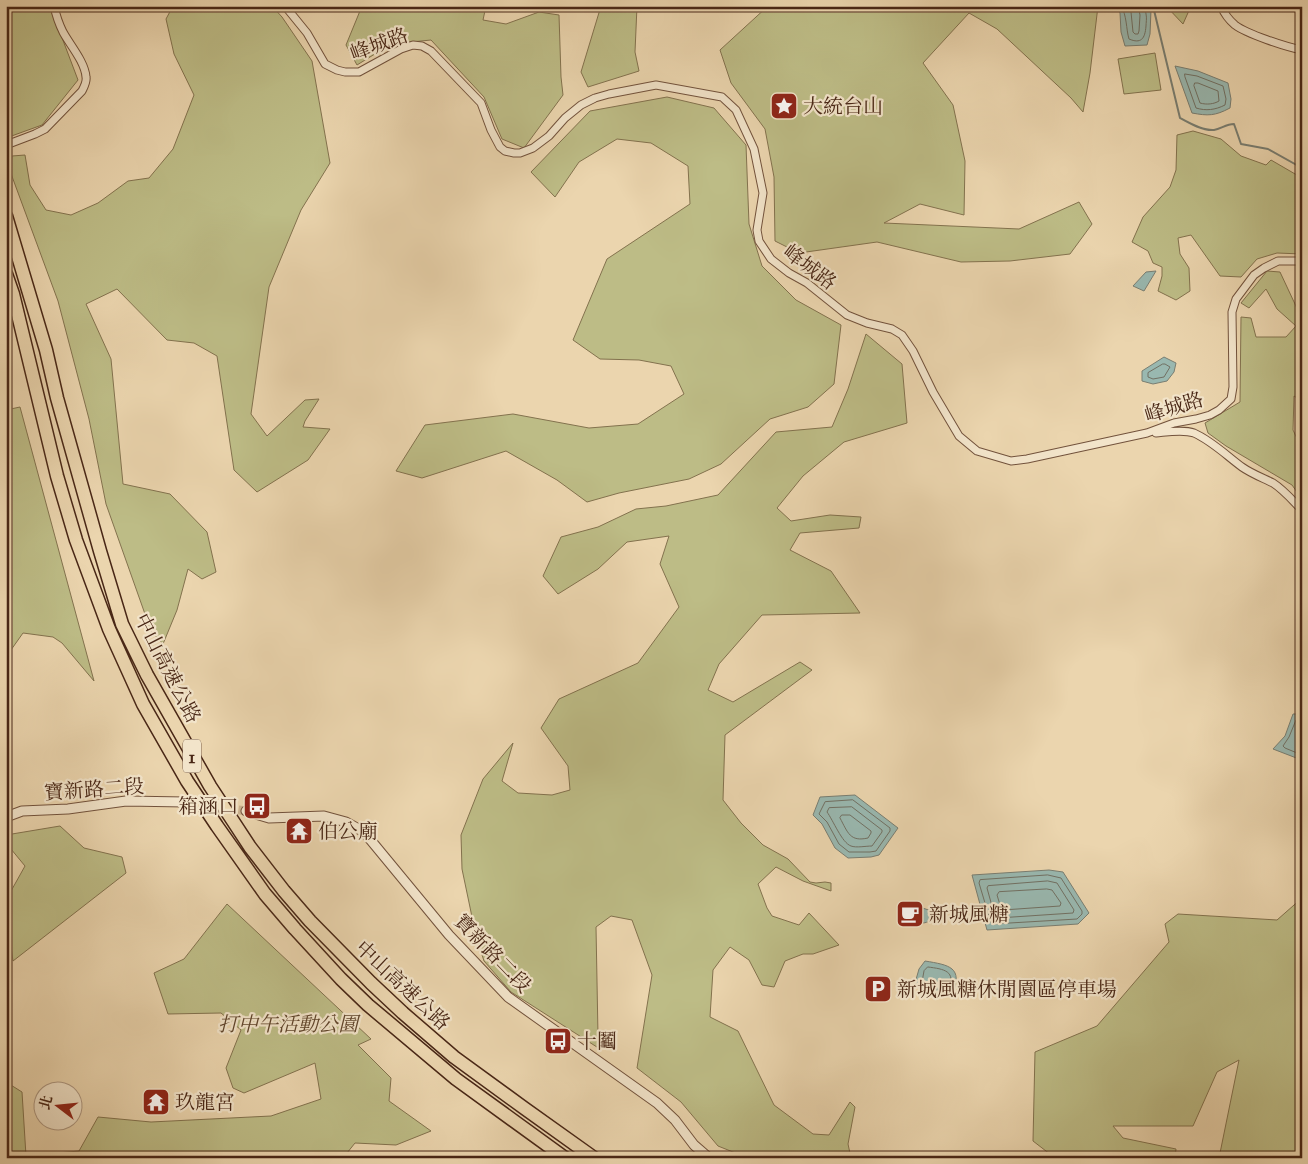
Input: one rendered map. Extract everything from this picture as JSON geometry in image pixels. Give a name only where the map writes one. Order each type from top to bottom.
[{"type":"highway","name":"中山高速公路","points":[[6,216],[46,350],[60,407],[122,624],[210,786],[250,847],[284,891],[310,921],[371,984],[454,1057],[594,1158]]},
{"type":"highway","name":"中山高速公路","points":[[6,274],[13,294],[57,476],[76,540],[109,629],[143,704],[187,781],[265,894],[354,992],[456,1079],[565,1158]]},
{"type":"street","points":[[6,145],[45,129],[86,85],[84,66],[62,31],[54,6]]},
{"type":"street","name":"峰城路","points":[[285,6],[307,33],[325,64],[337,70],[359,72],[401,49],[413,45],[422,46],[431,51],[481,103],[491,130],[500,147],[505,151],[514,153],[520,153],[533,148],[549,136],[565,118],[581,105],[602,96],[656,85],[722,97],[736,110],[754,149],[763,193],[757,230],[759,241],[771,259],[789,273],[807,283],[847,314],[867,323],[892,329],[902,336],[913,351],[933,392],[959,436],[977,451],[1011,461],[1147,433],[1174,423],[1210,415],[1219,410],[1231,399],[1233,387],[1232,312],[1236,299],[1254,275],[1264,268],[1278,261],[1302,261]]},
{"type":"street","points":[[1221,6],[1223,12],[1235,25],[1252,33],[1302,50]]},
{"type":"street","points":[[1147,433],[1180,431],[1193,433],[1210,442],[1244,468],[1274,484],[1302,510]]},
{"type":"street","name":"寶新路二段","points":[[6,817],[22,811],[68,809],[126,801],[184,802]]},
{"type":"street","name":"寶新路二段","points":[[246,811],[269,818],[324,816],[346,822],[364,832],[449,935],[508,998],[657,1103],[675,1120],[694,1145],[709,1158]]},
{"type":"green space","points":[[6,6],[50,6],[78,80],[42,125],[6,138]]},
{"type":"green space","points":[[173,6],[272,6],[282,17],[312,61],[330,163],[301,210],[269,287],[251,414],[267,436],[305,400],[319,399],[303,427],[330,429],[308,460],[257,492],[234,470],[217,356],[194,343],[167,340],[117,289],[86,304],[111,359],[123,484],[170,494],[207,532],[216,572],[202,579],[188,569],[177,610],[163,644],[151,631],[106,504],[89,419],[58,301],[10,171],[12,156],[25,155],[30,185],[46,210],[71,215],[98,203],[128,181],[149,178],[173,149],[194,95],[174,54],[166,19]]},
{"type":"green space","points":[[362,6],[486,6],[483,20],[506,24],[539,12],[559,15],[563,95],[524,148],[502,139],[484,97],[431,40],[391,44],[357,65],[346,45]]},
{"type":"green space","points":[[601,6],[637,6],[635,52],[639,71],[588,87],[581,72]]},
{"type":"green space","points":[[768,6],[1098,6],[1083,112],[1071,98],[997,29],[969,13],[923,63],[953,105],[965,161],[964,215],[920,204],[884,223],[1019,229],[1079,202],[1092,224],[1070,254],[1010,261],[961,262],[877,242],[799,253],[775,241],[774,177],[765,129],[731,83],[720,50]]},
{"type":"green space","points":[[1166,6],[1191,6],[1183,24]]},
{"type":"green space","points":[[1155,53],[1161,90],[1124,94],[1118,59]]},
{"type":"green space","points":[[667,97],[714,108],[746,145],[749,224],[762,266],[796,300],[841,325],[834,384],[808,407],[770,419],[721,464],[689,479],[619,493],[587,502],[557,480],[506,451],[422,478],[396,471],[425,425],[513,414],[589,428],[638,424],[684,394],[671,366],[639,360],[600,359],[573,340],[607,259],[690,204],[688,166],[651,143],[617,139],[579,162],[555,197],[531,172],[590,111]]},
{"type":"green space","points":[[1193,131],[1221,139],[1241,156],[1266,165],[1271,160],[1302,178],[1302,254],[1277,253],[1257,259],[1241,277],[1220,276],[1191,235],[1178,238],[1180,254],[1189,268],[1190,291],[1176,300],[1158,291],[1162,267],[1153,263],[1148,251],[1132,242],[1143,217],[1170,187],[1176,170],[1177,135]]},
{"type":"green space","points":[[1267,271],[1280,272],[1302,319],[1302,401],[1294,396],[1293,430],[1302,449],[1302,499],[1292,485],[1226,446],[1208,433],[1205,423],[1240,402],[1241,317],[1251,318],[1256,337],[1286,337],[1296,326],[1277,309],[1266,289],[1249,308],[1241,303]]},
{"type":"green space","points":[[866,334],[902,364],[907,423],[844,442],[803,476],[777,508],[791,521],[830,515],[861,517],[859,528],[800,533],[790,550],[831,571],[860,613],[762,615],[719,664],[708,690],[733,702],[800,662],[812,670],[725,735],[723,800],[741,823],[763,845],[788,859],[810,882],[831,883],[831,891],[803,881],[776,867],[758,884],[772,916],[799,925],[809,913],[839,945],[813,954],[803,954],[785,961],[774,987],[762,985],[749,960],[730,947],[713,970],[710,1017],[738,1031],[774,1105],[813,1134],[829,1135],[850,1102],[855,1107],[848,1144],[851,1158],[748,1158],[718,1146],[681,1102],[637,1068],[652,975],[632,920],[611,916],[596,927],[598,1036],[600,1049],[511,992],[484,961],[476,936],[462,869],[461,835],[483,779],[513,743],[502,781],[518,793],[552,795],[570,790],[568,766],[541,728],[559,699],[638,663],[679,607],[660,564],[669,536],[627,542],[598,569],[558,594],[543,576],[561,537],[598,527],[636,509],[666,506],[718,495],[776,432],[832,427],[848,389]]},
{"type":"green space","points":[[20,407],[94,681],[62,643],[53,637],[23,633],[6,657],[6,410]]},
{"type":"green space","points":[[60,826],[84,848],[122,857],[126,873],[13,961],[6,914],[6,900],[25,866],[6,843],[6,835]]},
{"type":"green space","points":[[1302,898],[1302,1027],[1299,1039],[1299,1061],[1302,1064],[1302,1158],[1219,1158],[1239,1060],[1217,1072],[1193,1126],[1113,1126],[1123,1138],[1176,1149],[1175,1158],[1055,1158],[1033,1141],[1035,1052],[1097,1026],[1169,942],[1165,924],[1178,914],[1277,920]]},
{"type":"green space","name":"打中午活動公園","points":[[227,904],[371,1039],[358,1045],[391,1078],[389,1101],[431,1131],[396,1145],[355,1143],[343,1158],[6,1158],[6,1082],[22,1092],[26,1156],[79,1151],[98,1117],[151,1122],[271,1116],[321,1099],[315,1063],[244,1093],[233,1088],[226,1068],[241,1030],[221,1013],[168,1014],[154,973],[184,959]]},
{"type":"water","points":[[1114,6],[1147,6],[1151,10],[1150,34],[1147,45],[1125,46],[1121,32],[1120,13]]},
{"type":"water","points":[[1175,66],[1198,71],[1228,83],[1231,99],[1230,108],[1211,115],[1192,113]]},
{"type":"water","points":[[1156,271],[1144,291],[1133,286],[1146,272]]},
{"type":"water","points":[[1164,357],[1176,363],[1174,372],[1167,381],[1153,384],[1142,381],[1142,371]]},
{"type":"water","points":[[1293,714],[1302,714],[1302,761],[1273,749],[1285,736]]},
{"type":"water","points":[[855,795],[898,828],[879,855],[848,858],[835,848],[822,824],[813,815],[820,797]]},
{"type":"water","points":[[1049,870],[1063,872],[1089,913],[1078,924],[987,930],[972,875]]},
{"type":"water","points":[[922,908],[930,911],[932,916],[929,921],[920,923],[917,921],[919,910]]},
{"type":"water","points":[[925,961],[941,964],[952,969],[956,978],[952,995],[932,993],[915,983],[919,969]]},
{"type":"waterway","points":[[1153,6],[1180,118],[1210,130],[1234,124],[1241,144],[1268,149],[1302,168]]},
{"type":"tunnel","points":[[185,802],[246,811]]},
{"type":"place","name":"大統台山","points":[[784,106]]},
{"type":"place","name":"箱涵口","points":[[257,806]]},
{"type":"place","name":"伯公廟","points":[[299,831]]},
{"type":"place","name":"新城風糖","points":[[910,914]]},
{"type":"place","name":"新城風糖休閒園區停車場","points":[[878,989]]},
{"type":"place","name":"十鬮","points":[[558,1041]]},
{"type":"place","name":"玖龍宮","points":[[156,1102]]}]
